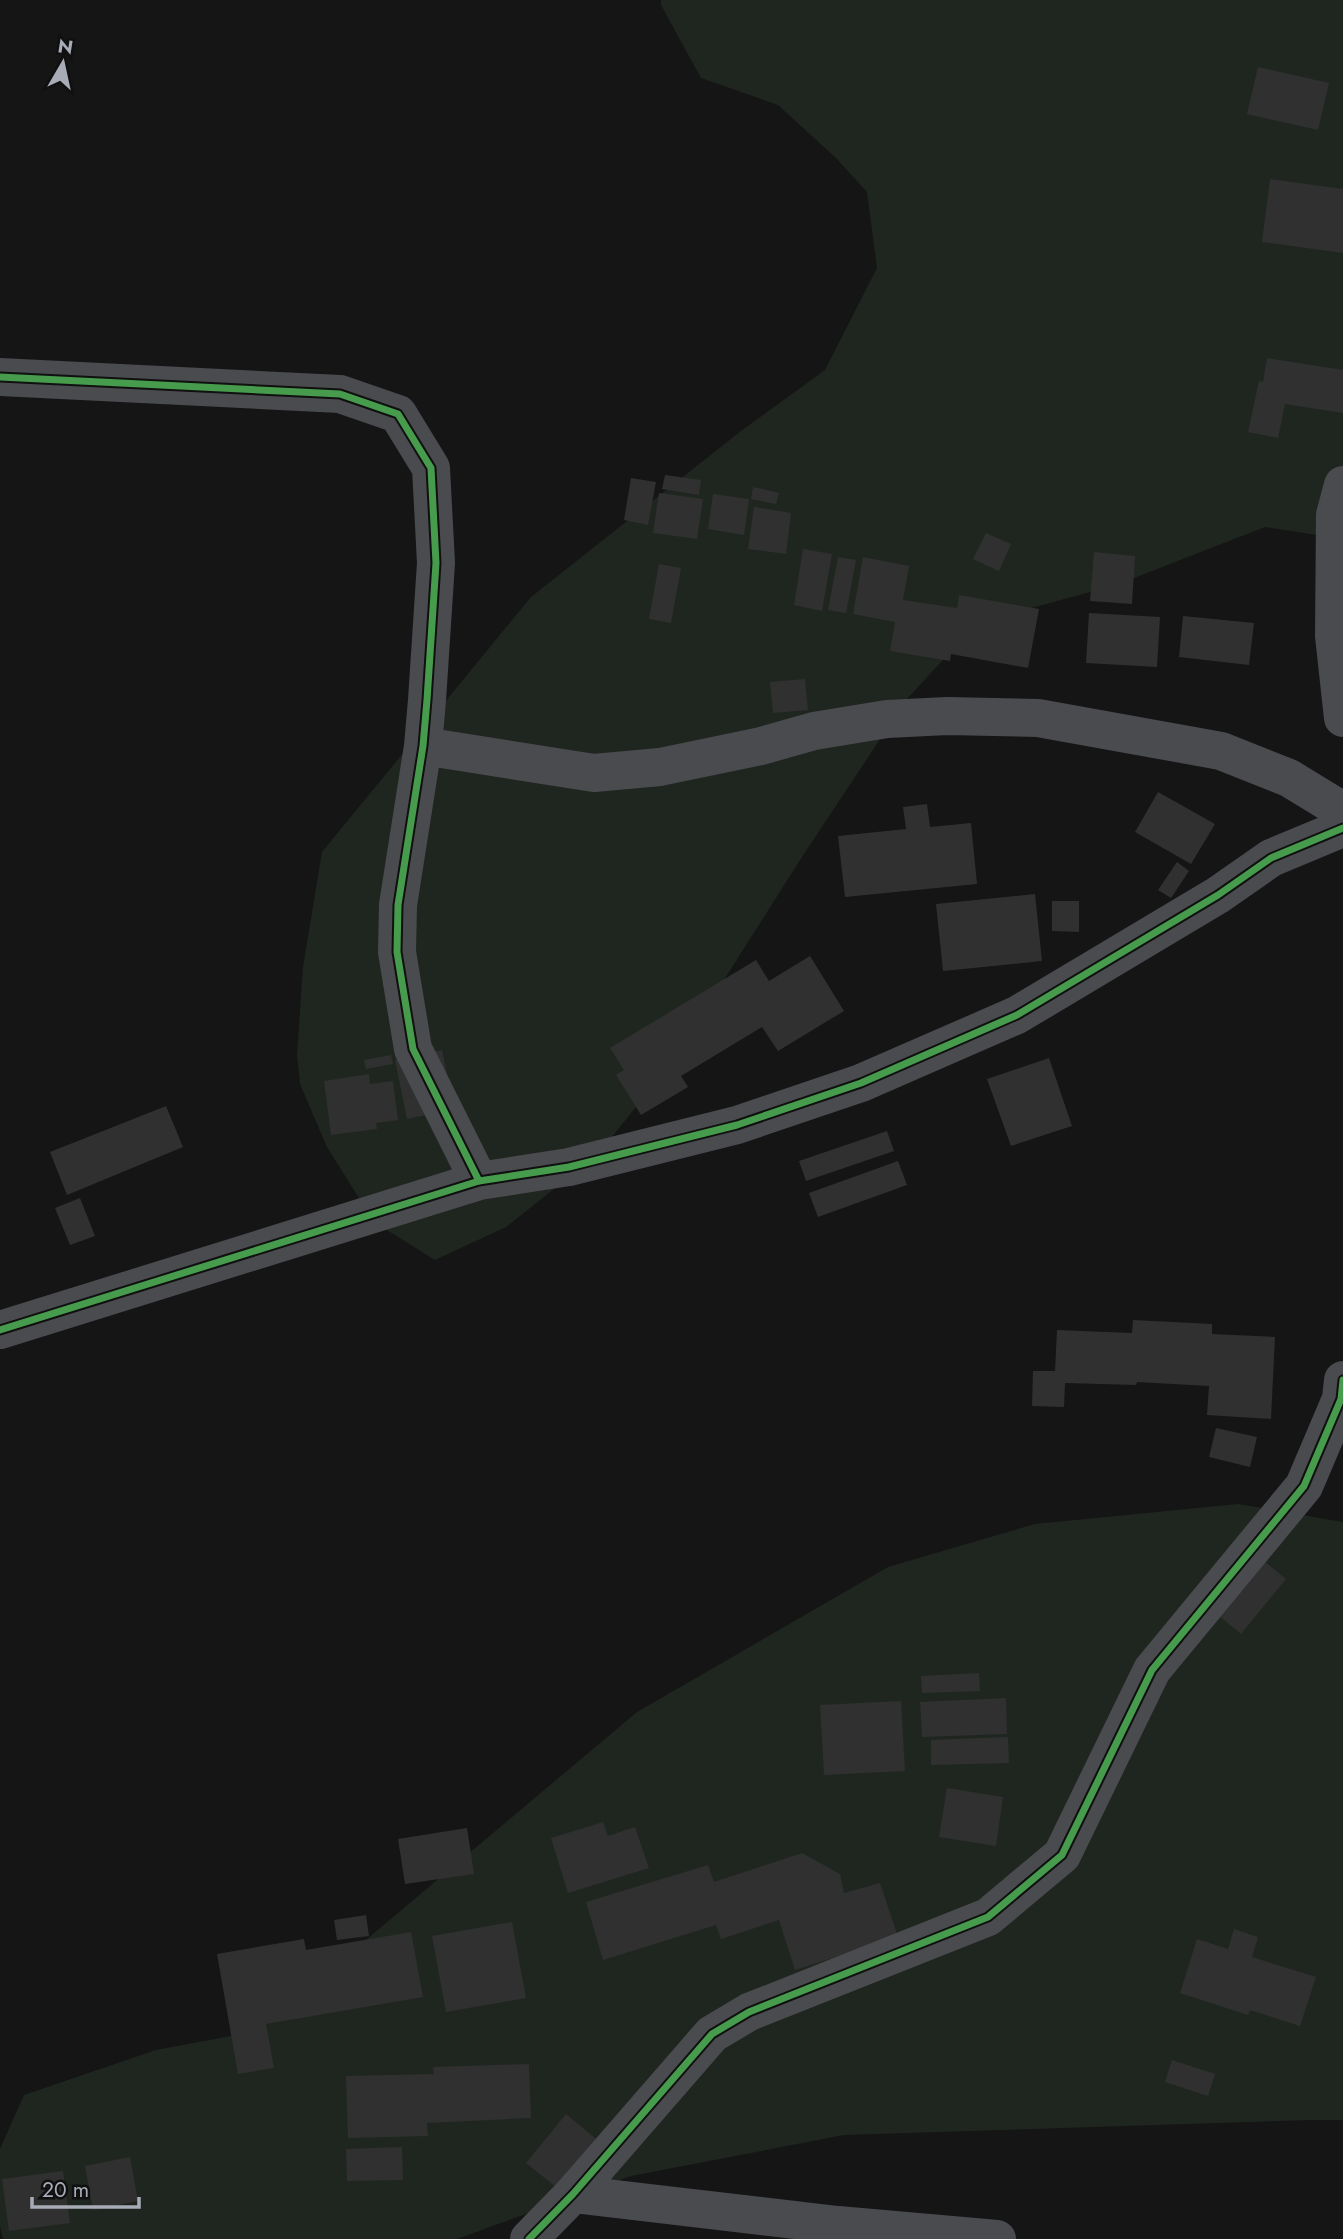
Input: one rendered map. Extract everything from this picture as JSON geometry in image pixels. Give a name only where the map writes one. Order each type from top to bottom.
[{"type":"street","points":[[0,377],[340,394],[398,414],[430,468],[436,563],[424,746],[398,905],[397,952],[413,1049],[479,1181]]},
{"type":"street","points":[[1343,485],[1335,515],[1334,636],[1343,718]]},
{"type":"street","points":[[424,746],[594,773],[660,767],[761,746],[814,731],[887,719],[947,716],[1038,718],[1221,751],[1289,778],[1343,811]]},
{"type":"street","points":[[0,1330],[479,1181],[569,1167],[737,1125],[861,1083],[1017,1015],[1219,895],[1272,858],[1343,828]]},
{"type":"street","points":[[529,2239],[573,2194],[712,2035],[749,2012],[988,1917],[1062,1855],[1152,1670],[1304,1486],[1341,1399],[1343,1380]]},
{"type":"street","points":[[573,2194],[838,2225],[997,2239]]},
{"type":"shaded area","points":[[661,0],[1343,0],[1343,539],[1265,527],[1116,585],[977,623],[906,700],[800,860],[672,1062],[599,1153],[506,1227],[435,1260],[374,1222],[327,1147],[300,1084],[297,1055],[303,967],[322,852],[531,597],[741,431],[825,370],[877,268],[867,192],[836,158],[778,105],[701,78],[661,5]]},
{"type":"shaded area","points":[[1238,1504],[1343,1522],[1343,2120],[844,2135],[631,2176],[457,2239],[3,2239],[0,2226],[0,2149],[24,2095],[156,2050],[263,2030],[266,2024],[637,1712],[888,1567],[1035,1524]]},
{"type":"building","points":[[1258,67],[1329,83],[1318,130],[1247,114]]},
{"type":"building","points":[[1270,179],[1343,189],[1343,253],[1262,242]]},
{"type":"building","points":[[1267,358],[1343,370],[1343,413],[1285,404],[1278,438],[1248,432]]},
{"type":"building","points":[[665,475],[701,480],[699,495],[662,489]]},
{"type":"building","points":[[631,478],[656,482],[648,525],[624,520]]},
{"type":"building","points":[[753,487],[779,493],[776,504],[751,499]]},
{"type":"building","points":[[659,493],[703,499],[697,539],[653,533]]},
{"type":"building","points":[[713,494],[749,499],[744,535],[708,529]]},
{"type":"building","points":[[754,507],[791,513],[786,554],[748,549]]},
{"type":"building","points":[[986,533],[1011,544],[999,571],[973,559]]},
{"type":"building","points":[[803,549],[832,554],[822,611],[794,605]]},
{"type":"building","points":[[1094,552],[1135,556],[1132,604],[1090,601]]},
{"type":"building","points":[[838,557],[856,560],[846,613],[828,610]]},
{"type":"building","points":[[863,557],[909,566],[903,600],[957,608],[959,595],[1039,609],[1028,668],[951,654],[950,661],[890,651],[895,622],[853,614]]},
{"type":"building","points":[[659,564],[681,568],[671,623],[649,619]]},
{"type":"building","points":[[1089,613],[1160,617],[1157,667],[1086,663]]},
{"type":"building","points":[[1183,616],[1254,623],[1249,665],[1179,657]]},
{"type":"building","points":[[805,679],[808,710],[773,713],[770,682]]},
{"type":"building","points":[[1158,792],[1215,824],[1191,864],[1135,832]]},
{"type":"building","points":[[927,804],[930,827],[971,823],[977,884],[845,897],[838,836],[906,829],[903,807]]},
{"type":"building","points":[[1177,862],[1189,871],[1171,898],[1158,890]]},
{"type":"building","points":[[1035,894],[1042,961],[943,971],[936,904]]},
{"type":"building","points":[[1052,901],[1079,901],[1079,932],[1052,931]]},
{"type":"building","points":[[810,956],[844,1011],[778,1051],[762,1027],[681,1076],[688,1087],[641,1115],[616,1075],[624,1070],[610,1048],[756,960],[769,981]]},
{"type":"building","points":[[442,1050],[454,1109],[407,1119],[395,1060]]},
{"type":"building","points":[[391,1055],[393,1064],[366,1069],[364,1060]]},
{"type":"building","points":[[1049,1058],[1072,1126],[1011,1146],[987,1079]]},
{"type":"building","points":[[369,1074],[370,1084],[393,1081],[398,1120],[376,1123],[377,1129],[331,1135],[324,1081]]},
{"type":"building","points":[[166,1106],[183,1147],[67,1195],[50,1152]]},
{"type":"building","points":[[887,1131],[894,1151],[806,1181],[799,1161]]},
{"type":"building","points":[[898,1161],[907,1185],[818,1217],[809,1193]]},
{"type":"building","points":[[80,1198],[95,1236],[70,1245],[55,1208]]},
{"type":"building","points":[[1133,1320],[1212,1324],[1212,1334],[1275,1337],[1271,1419],[1207,1415],[1209,1386],[1137,1382],[1136,1385],[1065,1383],[1064,1407],[1032,1406],[1033,1371],[1055,1371],[1057,1330],[1132,1333]]},
{"type":"building","points":[[1216,1428],[1257,1437],[1250,1467],[1209,1457]]},
{"type":"building","points":[[1259,1557],[1286,1579],[1241,1634],[1213,1611]]},
{"type":"building","points":[[979,1673],[980,1691],[922,1693],[921,1676]]},
{"type":"building","points":[[1006,1698],[1007,1734],[922,1737],[920,1702]]},
{"type":"building","points":[[901,1701],[905,1771],[824,1775],[820,1705]]},
{"type":"building","points":[[1008,1737],[1009,1763],[931,1765],[931,1740]]},
{"type":"building","points":[[947,1788],[1003,1797],[996,1846],[939,1837]]},
{"type":"building","points":[[603,1822],[608,1836],[635,1827],[649,1868],[568,1893],[551,1838]]},
{"type":"building","points":[[467,1828],[474,1874],[405,1884],[398,1839]]},
{"type":"building","points":[[802,1853],[840,1874],[844,1893],[880,1883],[898,1937],[795,1970],[779,1920],[721,1939],[716,1925],[603,1960],[586,1902],[708,1865],[714,1882]]},
{"type":"building","points":[[366,1915],[369,1936],[337,1940],[334,1920]]},
{"type":"building","points":[[512,1922],[526,1998],[446,2012],[432,1936]]},
{"type":"building","points":[[1234,1929],[1258,1937],[1252,1957],[1316,1977],[1300,2026],[1250,2010],[1248,2015],[1180,1993],[1197,1939],[1228,1949]]},
{"type":"building","points":[[411,1932],[423,1997],[266,2024],[274,2068],[238,2074],[217,1954],[304,1939],[306,1950]]},
{"type":"building","points":[[1172,2060],[1215,2074],[1208,2096],[1165,2082]]},
{"type":"building","points":[[529,2064],[531,2118],[427,2123],[428,2136],[348,2138],[346,2076],[434,2074],[433,2067]]},
{"type":"building","points":[[566,2114],[596,2139],[556,2187],[526,2163]]},
{"type":"building","points":[[402,2147],[403,2180],[347,2181],[346,2149]]},
{"type":"building","points":[[130,2157],[138,2201],[93,2210],[85,2166]]},
{"type":"building","points":[[63,2171],[70,2223],[9,2231],[2,2179]]},
{"type":"cycle path","points":[[0,377],[340,394],[398,414],[431,468],[436,563],[427,700],[423,746],[398,905],[397,952],[413,1049],[479,1181]]},
{"type":"cycle path","points":[[0,1330],[479,1181],[569,1167],[737,1125],[861,1083],[1017,1015],[1218,895],[1271,858],[1343,828]]},
{"type":"cycle path","points":[[529,2239],[573,2194],[712,2034],[749,2012],[988,1917],[1062,1855],[1152,1670],[1304,1486],[1341,1399],[1343,1380]]}]
